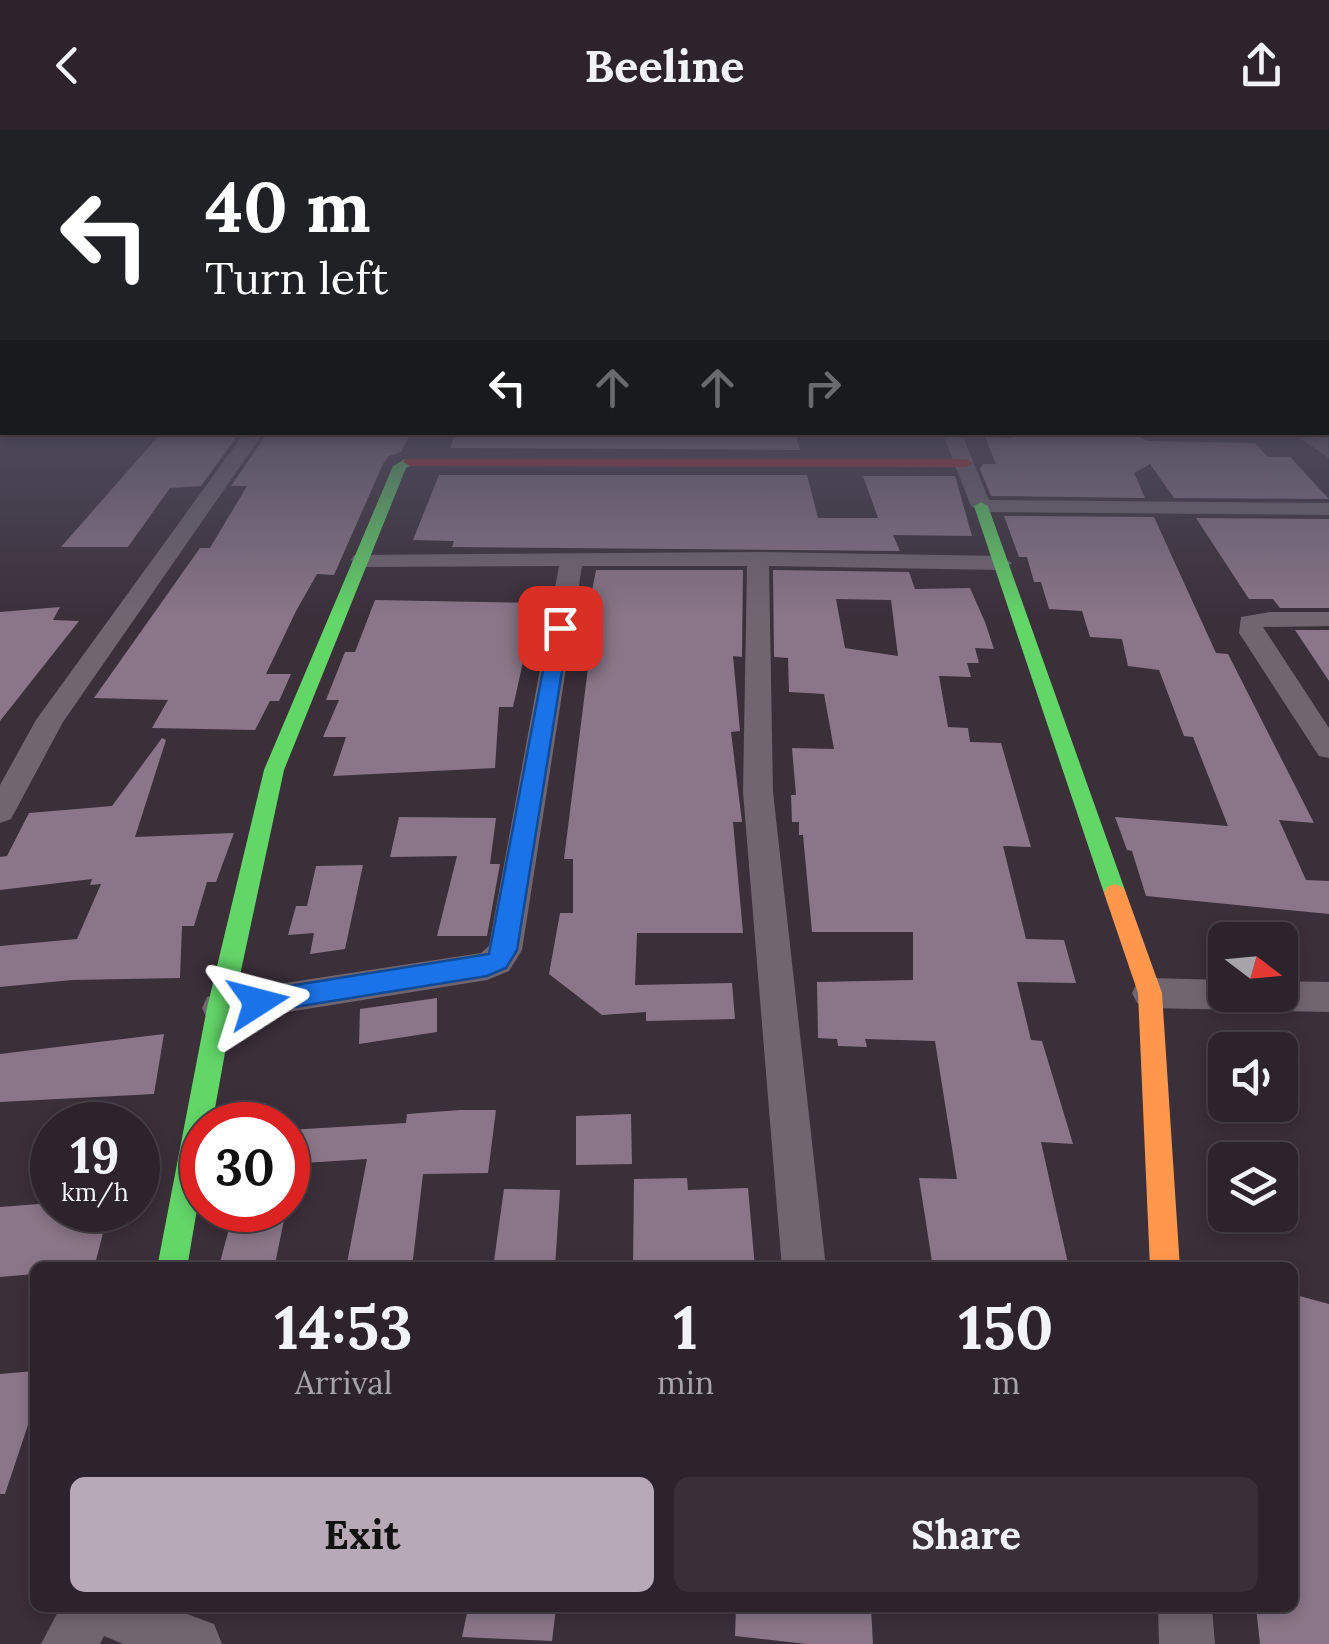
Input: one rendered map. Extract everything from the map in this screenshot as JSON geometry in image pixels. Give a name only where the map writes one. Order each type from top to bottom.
[{"type":"street","points":[[0,812],[50,720],[223,477]]},
{"type":"street","points":[[173,1262],[220,1008],[274,770],[396,477]]},
{"type":"street","points":[[971,477],[1150,994],[1165,1262]]},
{"type":"street","points":[[981,506],[1329,509]]},
{"type":"street","points":[[220,1008],[487,966],[498,961],[505,950],[572,558]]},
{"type":"street","points":[[362,560],[758,558],[1001,564]]},
{"type":"street","points":[[758,558],[758,792],[803,1262]]},
{"type":"street","points":[[1329,619],[1250,622],[1251,633],[1329,749]]},
{"type":"street","points":[[1150,994],[1208,995]]},
{"type":"street","points":[[1298,996],[1329,997]]},
{"type":"street","points":[[69,1644],[88,1612]]},
{"type":"street","points":[[111,1612],[194,1644]]},
{"type":"street","points":[[1185,1612],[1187,1644]]},
{"type":"building","points":[[123,477],[208,477],[201,486],[170,488],[128,547],[61,547]]},
{"type":"building","points":[[237,477],[377,477],[334,575],[317,574],[296,611],[266,674],[291,674],[279,701],[270,701],[255,730],[152,728],[168,700],[94,698],[200,548],[210,548],[247,486],[231,486]]},
{"type":"building","points":[[438,477],[807,477],[818,518],[878,518],[863,477],[955,477],[972,536],[893,535],[900,551],[452,547],[454,541],[413,540]]},
{"type":"building","points":[[983,477],[1136,477],[1145,498],[991,496]]},
{"type":"building","points":[[1159,477],[1308,477],[1329,499],[1174,498]]},
{"type":"building","points":[[1004,516],[1154,517],[1216,653],[1228,654],[1314,823],[1279,820],[1306,880],[1329,881],[1329,914],[1146,896],[1132,851],[1127,850],[1115,817],[1228,826],[1193,737],[1184,736],[1159,670],[1128,666],[1122,639],[1090,637],[1082,611],[1049,609],[1041,582],[1034,582],[1027,557],[1019,557]]},
{"type":"building","points":[[1196,518],[1329,519],[1329,608],[1280,608],[1273,599],[1249,599]]},
{"type":"building","points":[[596,570],[743,570],[742,657],[733,656],[740,731],[731,732],[742,822],[733,822],[743,933],[637,933],[635,985],[732,983],[735,1019],[646,1021],[646,1012],[602,1015],[549,974],[560,913],[573,913],[573,859],[564,859],[597,596],[591,596]]},
{"type":"building","points":[[773,570],[909,572],[915,589],[970,588],[994,649],[975,648],[979,663],[967,663],[971,677],[939,676],[948,727],[968,728],[970,742],[1001,743],[1031,847],[1003,846],[1026,939],[1064,940],[1076,983],[1017,982],[1031,1040],[1042,1041],[1073,1144],[1041,1142],[1068,1262],[932,1262],[919,1178],[957,1179],[935,1041],[865,1039],[867,1047],[838,1046],[837,1039],[818,1038],[817,982],[913,980],[913,932],[812,932],[803,835],[799,835],[799,822],[792,822],[791,795],[796,795],[792,748],[834,749],[824,694],[789,692],[788,658],[774,657]],"holes":[[[836,599],[891,600],[898,656],[845,648]]]},
{"type":"building","points":[[375,600],[532,603],[519,653],[525,653],[513,707],[499,707],[495,768],[333,776],[346,737],[323,737],[339,700],[326,700],[345,652],[355,652]]},
{"type":"building","points":[[60,607],[53,620],[79,621],[0,721],[0,612]]},
{"type":"building","points":[[1295,630],[1329,630],[1329,681]]},
{"type":"building","points":[[162,738],[166,740],[135,837],[234,833],[216,882],[207,882],[194,926],[182,926],[180,978],[72,980],[0,987],[0,946],[77,939],[101,884],[90,885],[92,879],[0,890],[0,857],[7,856],[29,813],[112,806]]},
{"type":"building","points":[[399,817],[496,818],[490,864],[500,864],[487,936],[437,936],[457,856],[390,857]]},
{"type":"building","points":[[363,865],[345,949],[310,954],[314,933],[288,935],[296,906],[307,906],[316,866]]},
{"type":"building","points":[[437,998],[437,1032],[359,1044],[360,1009]]},
{"type":"building","points":[[164,1034],[154,1094],[0,1102],[0,1054]]},
{"type":"building","points":[[496,1110],[488,1173],[423,1174],[413,1262],[347,1262],[367,1159],[310,1163],[310,1129],[406,1123],[407,1114]]},
{"type":"building","points":[[631,1114],[632,1164],[576,1165],[576,1116]]},
{"type":"building","points":[[687,1178],[688,1190],[748,1188],[754,1262],[633,1262],[634,1179]]},
{"type":"building","points":[[504,1189],[560,1190],[555,1262],[494,1262]]},
{"type":"building","points":[[30,1205],[30,1232],[103,1232],[96,1262],[30,1262],[30,1274],[0,1277],[0,1207]]},
{"type":"building","points":[[228,1232],[282,1232],[275,1262],[220,1262]]},
{"type":"building","points":[[1298,1296],[1329,1304],[1329,1644],[1260,1644],[1256,1612],[1298,1612]]},
{"type":"building","points":[[30,1371],[30,1419],[5,1494],[0,1494],[0,1374]]},
{"type":"building","points":[[467,1612],[556,1612],[552,1641],[462,1637]]},
{"type":"building","points":[[736,1612],[871,1612],[873,1644],[807,1644],[735,1636]]},
{"type":"traffic: fast","points":[[173,1262],[220,1008],[274,770],[396,477]]},
{"type":"traffic: fast","points":[[981,506],[1115,893]]},
{"type":"traffic: slow","points":[[1115,893],[1150,993],[1165,1262]]},
{"type":"route","points":[[258,1002],[487,966],[498,961],[505,950],[560,628]]}]
